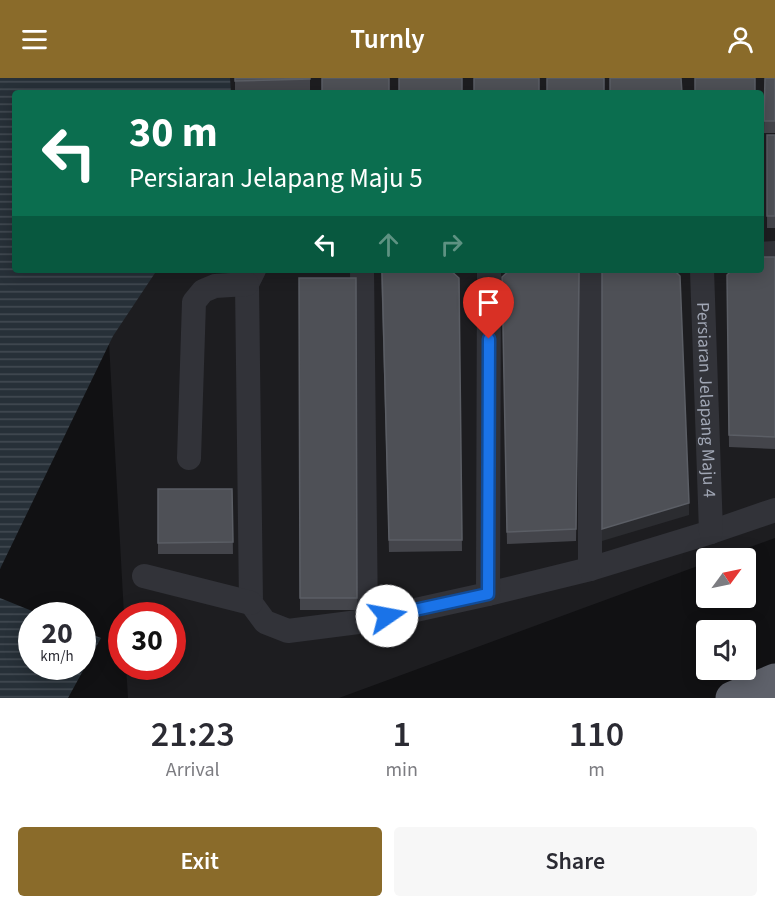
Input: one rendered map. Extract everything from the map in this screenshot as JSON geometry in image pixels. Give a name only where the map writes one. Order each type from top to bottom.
[{"type":"highway","points":[[732,698],[775,680]]},
{"type":"street","points":[[362,273],[366,621]]},
{"type":"street","points":[[488,594],[489,273]]},
{"type":"street","points":[[590,273],[590,569]]},
{"type":"street","name":"Persiaran Jelapang Maju 4","points":[[702,273],[711,532]]},
{"type":"street","points":[[189,458],[194,302],[203,291],[250,277],[251,603],[265,622],[288,631],[366,621],[590,569],[775,510]]},
{"type":"street","points":[[144,576],[251,603]]},
{"type":"shaded area","points":[[0,78],[230,78],[231,90],[12,90],[12,273],[155,273],[113,336],[0,569]]},
{"type":"shaded area","points":[[94,78],[775,78],[775,538],[748,548],[696,548],[696,567],[339,698],[128,698],[127,680],[186,680],[186,602],[123,602],[105,273],[764,273],[764,90],[95,90]]},
{"type":"shaded area","points":[[0,598],[18,605],[18,680],[78,680],[68,698],[0,698]]},
{"type":"shaded area","points":[[96,636],[101,638],[96,647]]},
{"type":"building","points":[[235,78],[310,78],[310,79],[235,81]]},
{"type":"building","points":[[322,78],[389,78],[389,90],[322,90]]},
{"type":"building","points":[[399,78],[462,78],[462,90],[399,90]]},
{"type":"building","points":[[474,78],[539,78],[539,90],[474,90]]},
{"type":"building","points":[[547,78],[604,78],[604,90],[547,90]]},
{"type":"building","points":[[610,78],[681,78],[682,90],[610,90]]},
{"type":"building","points":[[695,78],[755,78],[755,90],[695,90]]},
{"type":"building","points":[[765,78],[775,78],[775,121],[764,121]]},
{"type":"building","points":[[767,135],[775,135],[775,216],[767,216]]},
{"type":"building","points":[[764,257],[775,257],[775,437],[729,435],[727,275],[729,273],[764,273]]},
{"type":"building","points":[[382,273],[453,273],[459,278],[462,540],[389,540]]},
{"type":"building","points":[[507,273],[579,273],[576,529],[507,532],[502,277]]},
{"type":"building","points":[[602,273],[677,273],[680,276],[689,503],[602,529]]},
{"type":"building","points":[[299,278],[356,278],[357,598],[300,598]]},
{"type":"building","points":[[158,489],[232,489],[233,542],[158,543]]},
{"type":"route","points":[[387,616],[488,594],[489,339]]}]
